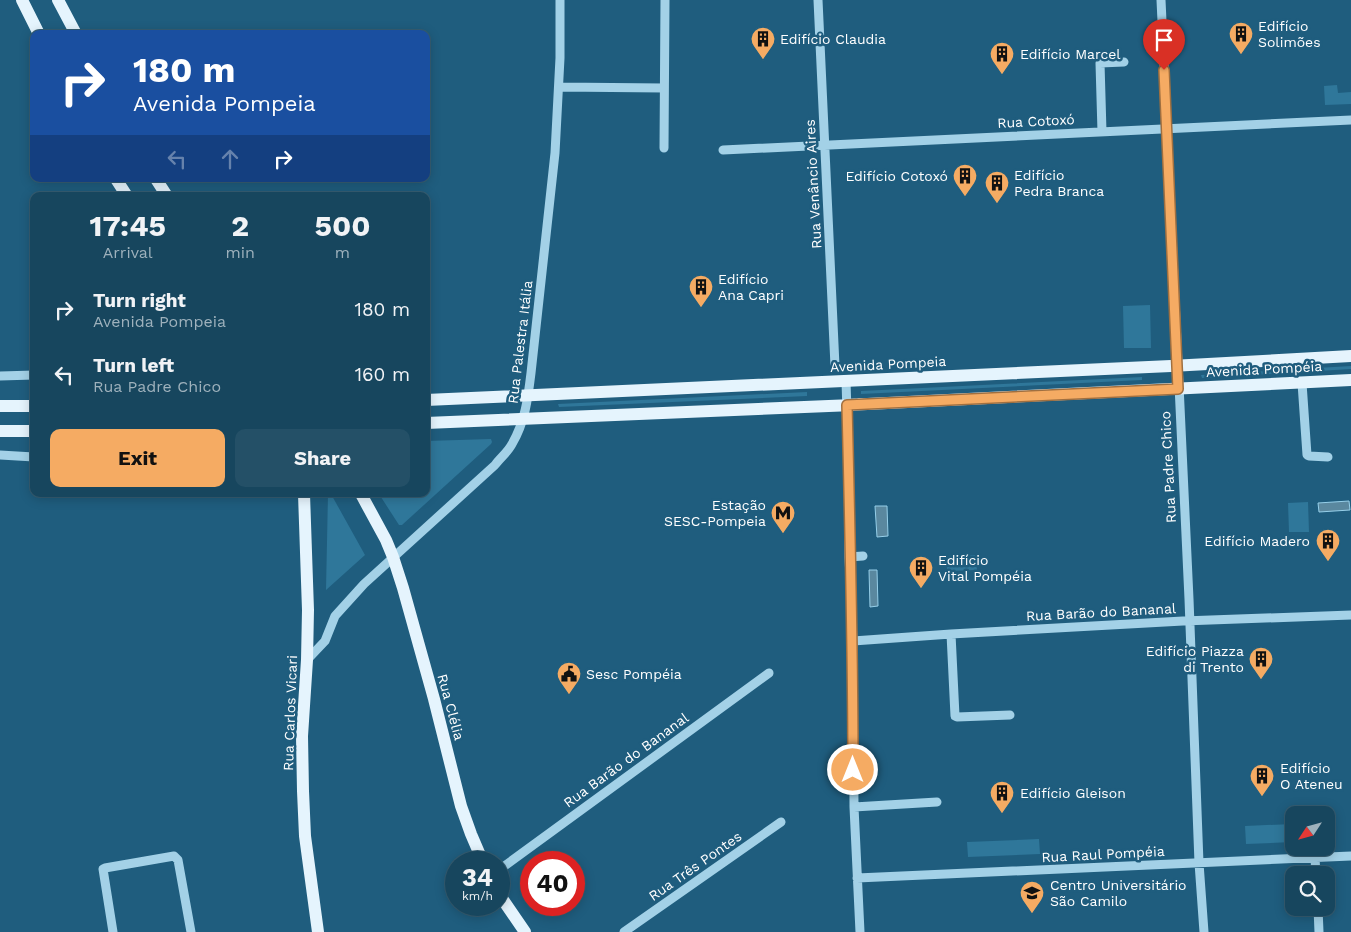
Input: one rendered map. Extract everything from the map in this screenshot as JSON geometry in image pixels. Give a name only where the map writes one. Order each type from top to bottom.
[{"type":"main road","points":[[22,0],[37,30]]},
{"type":"main road","points":[[58,0],[74,30]]},
{"type":"main road","name":"Avenida Pompeia","points":[[430,400],[1177,366],[1351,356]]},
{"type":"main road","name":"Avenida Pompéia","points":[[1178,389],[1351,380]]},
{"type":"main road","points":[[430,423],[1178,389]]},
{"type":"main road","points":[[0,406],[30,406]]},
{"type":"main road","points":[[0,431],[30,431]]},
{"type":"main road","name":"Rua Carlos Vicari","points":[[304,497],[308,610],[302,736],[304,818],[318,932]]},
{"type":"main road","name":"Rua Clélia","points":[[362,497],[386,540],[393,557],[434,699],[461,806],[478,851]]},
{"type":"main road","points":[[510,911],[524,932]]},
{"type":"street","name":"Rua Palestra Itália","points":[[307,660],[325,641],[335,616],[364,584],[495,465],[512,445],[523,420],[528,395],[552,187],[559,87],[560,0]]},
{"type":"street","points":[[664,148],[665,0]]},
{"type":"street","name":"Rua Venâncio Aires","points":[[818,0],[835,366]]},
{"type":"street","name":"Rua Padre Chico","points":[[1161,0],[1190,621],[1199,863],[1204,932]]},
{"type":"street","points":[[1102,132],[1100,63],[1124,62]]},
{"type":"street","points":[[559,87],[664,88]]},
{"type":"street","name":"Rua Cotoxó","points":[[723,150],[1351,120]]},
{"type":"street","points":[[0,376],[30,375]]},
{"type":"street","points":[[846,381],[849,557],[853,642],[854,806],[860,932]]},
{"type":"street","points":[[1302,383],[1307,455],[1328,457]]},
{"type":"street","points":[[0,455],[30,457]]},
{"type":"street","points":[[849,557],[863,556]]},
{"type":"street","name":"Rua Barão do Bananal","points":[[853,642],[951,634],[1351,614]]},
{"type":"street","points":[[951,634],[955,716],[1010,715]]},
{"type":"street","name":"Rua Barão do Bananal","points":[[510,862],[769,673]]},
{"type":"street","points":[[854,806],[937,802]]},
{"type":"street","name":"Rua Três Pontes","points":[[624,932],[781,822]]},
{"type":"street","name":"Rua Raul Pompéia","points":[[857,878],[1351,856]]},
{"type":"street","points":[[113,932],[103,869],[176,857],[191,932]]},
{"type":"street","points":[[1315,858],[1315,866]]},
{"type":"street","points":[[1319,916],[1320,932]]},
{"type":"shaded area","points":[[1337,85],[1338,93],[1351,92],[1351,104],[1325,105],[1324,86]]},
{"type":"shaded area","points":[[1150,305],[1151,348],[1124,348],[1123,306]]},
{"type":"shaded area","points":[[1351,366],[1351,369],[1202,378],[1201,375]]},
{"type":"shaded area","points":[[1142,377],[1142,380],[861,394],[861,391]]},
{"type":"shaded area","points":[[807,392],[807,396],[559,407],[558,404]]},
{"type":"shaded area","points":[[491,439],[492,442],[402,525],[399,525],[381,497],[430,497],[430,441]]},
{"type":"shaded area","points":[[328,497],[333,497],[365,555],[326,590]]},
{"type":"shaded area","points":[[1349,501],[1350,510],[1319,512],[1318,503]]},
{"type":"shaded area","points":[[1308,502],[1309,532],[1289,532],[1288,503]]},
{"type":"shaded area","points":[[875,506],[887,506],[888,536],[877,537]]},
{"type":"shaded area","points":[[976,555],[977,570],[947,571],[947,556]]},
{"type":"shaded area","points":[[869,570],[877,570],[878,606],[870,607]]},
{"type":"shaded area","points":[[1285,824],[1285,842],[1246,844],[1245,826]]},
{"type":"shaded area","points":[[1039,839],[1040,854],[968,857],[967,842]]},
{"type":"place","name":"Edifício Solimões","points":[[1241,55]]},
{"type":"place","name":"Edifício Claudia","points":[[763,60]]},
{"type":"place","name":"Edifício Marcel","points":[[1002,75]]},
{"type":"place","name":"Edifício Cotoxó","points":[[965,197]]},
{"type":"place","name":"Edifício Pedra Branca","points":[[997,204]]},
{"type":"place","name":"Edifício Ana Capri","points":[[701,308]]},
{"type":"place","name":"Estação SESC-Pompeia","points":[[783,534]]},
{"type":"place","name":"Edifício Madero","points":[[1328,562]]},
{"type":"place","name":"Edifício Vital Pompéia","points":[[921,589]]},
{"type":"place","name":"Edifício Piazza di Trento","points":[[1261,680]]},
{"type":"place","name":"Sesc Pompéia","points":[[569,695]]},
{"type":"place","name":"Edifício O Ateneu","points":[[1262,797]]},
{"type":"place","name":"Edifício Gleison","points":[[1002,814]]},
{"type":"place","name":"Centro Universitário São Camilo","points":[[1032,914]]},
{"type":"route","points":[[853,770],[853,642],[849,557],[847,405],[1178,389],[1164,70]]}]
